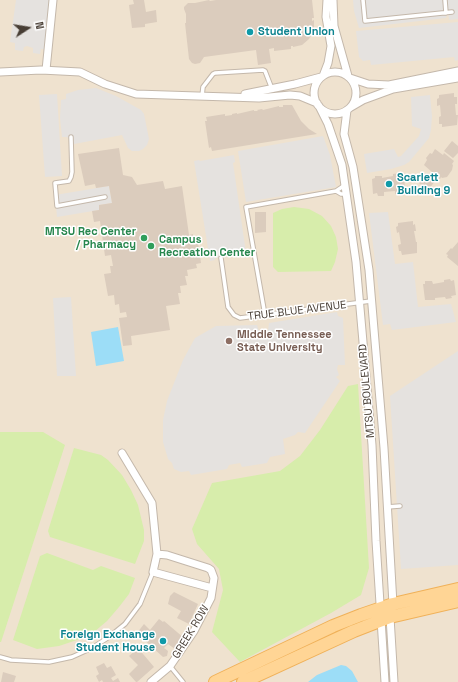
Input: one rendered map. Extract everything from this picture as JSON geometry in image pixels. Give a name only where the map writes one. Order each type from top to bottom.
[{"type":"main road","points":[[215,682],[333,626],[380,608],[458,589]]},
{"type":"main road","points":[[242,682],[317,647],[386,619],[458,601]]},
{"type":"street","points":[[46,70],[53,0]]},
{"type":"street","points":[[318,105],[314,92],[317,82],[322,76],[328,63],[331,46],[326,17],[327,0]]},
{"type":"street","points":[[333,0],[334,26],[349,77],[356,90],[354,102],[349,109]]},
{"type":"street","points":[[0,72],[46,70],[80,72],[105,84],[136,94],[259,98],[297,95],[309,99],[324,111],[331,114],[338,114],[363,100],[393,89],[458,78]]},
{"type":"street","points":[[233,96],[272,89],[333,72],[339,72],[368,84],[389,85],[458,71]]},
{"type":"street","name":"MTSU BOULEVARD","points":[[318,105],[336,144],[346,185],[360,303],[372,445],[380,608],[386,619],[394,682]]},
{"type":"street","name":"MTSU BOULEVARD","points":[[349,109],[344,134],[360,201],[369,270],[384,448],[393,604],[386,619],[385,682]]},
{"type":"street","points":[[122,453],[152,502],[157,554],[153,572],[212,588],[214,578],[213,574],[208,568],[157,554]]},
{"type":"street","name":"GREEK ROW","points":[[151,682],[170,666],[194,631],[211,598],[212,588]]},
{"type":"lane","points":[[363,0],[365,21],[452,12]]},
{"type":"lane","points":[[445,0],[446,13]]},
{"type":"lane","points":[[202,96],[203,87],[215,73],[263,70],[265,71],[272,89]]},
{"type":"lane","points":[[70,137],[72,172],[69,181],[55,183],[57,206],[105,198]]},
{"type":"lane","points":[[265,315],[246,207],[336,191],[342,186],[346,185]]},
{"type":"lane","points":[[336,191],[341,194],[347,194]]},
{"type":"lane","name":"TRUE BLUE AVENUE","points":[[221,258],[228,307],[234,315],[240,318],[371,301]]},
{"type":"lane","points":[[387,508],[400,506]]},
{"type":"lane","points":[[0,657],[11,660],[49,662],[72,658],[92,648],[125,624],[140,604],[153,572]]},
{"type":"lane","name":"GREEK ROW","points":[[170,666],[183,682]]},
{"type":"shaded area","name":"Middle Tennessee State University","points":[[0,0],[458,0],[458,682],[0,682]]},
{"type":"shaded area","points":[[16,0],[50,0],[46,50],[41,49],[40,54],[33,53],[33,48],[27,46],[24,47],[23,51],[15,50],[15,43],[10,42]]},
{"type":"shaded area","points":[[353,0],[458,0],[458,19],[449,20],[448,10],[446,18],[359,28],[354,11]]},
{"type":"shaded area","points":[[458,22],[458,60],[455,61],[454,57],[371,65],[370,60],[363,61],[359,57],[356,31]]},
{"type":"shaded area","points":[[96,88],[116,96],[141,110],[144,114],[149,139],[147,145],[143,149],[139,151],[132,151],[128,148],[122,135],[74,144],[67,137],[62,137],[60,118],[61,100],[66,99],[66,94],[78,90]]},
{"type":"shaded area","points":[[57,94],[62,176],[45,177],[39,95]]},
{"type":"shaded area","points":[[430,95],[432,116],[429,138],[409,162],[404,165],[367,173],[364,154],[394,149],[398,157],[401,156],[419,136],[421,129],[412,126],[411,97]]},
{"type":"shaded area","points":[[323,136],[330,155],[336,187],[246,202],[238,151]]},
{"type":"shaded area","points":[[234,155],[235,162],[233,163],[246,253],[215,258],[215,260],[210,261],[194,161]]},
{"type":"shaded area","points":[[109,186],[112,203],[99,205],[99,210],[57,217],[55,195]]},
{"type":"shaded area","points":[[388,212],[395,264],[413,262],[418,307],[451,304],[456,322],[392,330],[390,324],[383,325],[369,213]]},
{"type":"shaded area","points":[[71,297],[76,376],[57,376],[53,298]]},
{"type":"shaded area","points":[[337,312],[338,316],[343,318],[345,365],[338,365],[337,369],[339,375],[336,377],[340,381],[305,433],[298,432],[295,435],[283,439],[285,454],[270,457],[267,463],[242,467],[240,463],[229,465],[227,469],[191,475],[189,471],[181,472],[174,469],[172,463],[168,459],[163,442],[163,420],[167,401],[183,360],[195,338],[216,326],[257,325],[259,331],[268,331],[269,323]]},
{"type":"shaded area","points":[[458,351],[458,565],[401,569],[390,396]]},
{"type":"green space","points":[[294,207],[309,209],[322,216],[331,226],[336,237],[338,249],[331,271],[278,272],[273,267],[273,213],[282,209]]},
{"type":"green space","points":[[358,384],[369,568],[361,595],[331,613],[240,662],[212,632],[223,590],[219,569],[197,544],[192,529],[212,483],[280,471],[300,456],[320,430],[348,386]]},
{"type":"green space","points":[[0,432],[43,432],[65,445],[1,642],[0,642]]},
{"type":"green space","points":[[74,448],[101,455],[108,460],[122,475],[131,490],[138,505],[144,530],[144,541],[135,564],[50,537],[48,531]]},
{"type":"green space","points":[[47,553],[93,570],[101,566],[135,578],[129,594],[107,621],[94,632],[59,646],[37,649],[13,640],[40,556]]},
{"type":"water","points":[[118,327],[124,361],[96,366],[91,332]]},
{"type":"water","points":[[341,665],[346,666],[352,671],[358,682],[308,682],[317,675]]},
{"type":"building","points":[[133,0],[144,0],[146,12],[156,10],[157,22],[145,24],[145,27],[132,28],[129,5],[134,4]]},
{"type":"building","name":"Student Union","points":[[209,0],[312,0],[314,18],[312,18],[312,21],[314,20],[314,30],[309,39],[302,45],[291,46],[291,49],[274,51],[274,48],[269,49],[271,63],[258,65],[256,50],[204,57],[200,63],[195,64],[189,59],[185,23],[186,14],[184,7],[188,3]]},
{"type":"building","points":[[454,93],[454,97],[457,97],[457,104],[455,104],[456,115],[458,115],[457,125],[442,127],[442,124],[439,124],[439,117],[441,116],[440,105],[437,106],[437,99],[439,98],[439,95]]},
{"type":"building","points":[[283,105],[292,105],[301,121],[317,134],[212,151],[211,147],[209,148],[205,121],[207,121],[206,117],[225,114],[225,116],[232,115],[254,110],[258,111],[257,110],[279,106],[283,107]]},
{"type":"building","points":[[452,141],[458,146],[458,153],[453,158],[444,151]]},
{"type":"building","name":"Campus Recreation Center","points":[[119,148],[123,175],[132,177],[137,185],[163,181],[165,189],[182,186],[189,235],[193,234],[193,237],[197,236],[201,263],[196,264],[197,268],[187,270],[188,276],[185,276],[187,285],[180,286],[181,293],[178,293],[180,304],[166,306],[170,330],[131,336],[132,345],[123,346],[119,318],[127,317],[126,312],[120,313],[119,304],[115,305],[114,295],[108,296],[104,274],[111,273],[110,266],[113,266],[111,255],[105,256],[100,221],[94,222],[92,211],[99,210],[99,205],[112,203],[109,186],[96,188],[95,184],[85,186],[78,154]]},
{"type":"building","points":[[435,149],[443,155],[444,153],[454,161],[452,164],[452,170],[447,177],[441,177],[440,179],[424,165],[427,160],[426,158],[430,153],[432,154]]},
{"type":"building","name":"Scarlett Building 9","points":[[400,173],[400,175],[404,175],[405,190],[402,190],[402,193],[395,194],[395,191],[384,192],[384,196],[378,196],[377,193],[373,194],[372,179],[375,178],[375,176],[382,176],[382,178]]},
{"type":"building","points":[[427,173],[436,180],[428,190],[419,183]]},
{"type":"building","points":[[255,212],[266,212],[266,232],[255,233]]},
{"type":"building","points":[[413,221],[416,231],[414,231],[417,242],[417,253],[402,255],[401,251],[399,251],[398,245],[401,244],[399,232],[397,233],[396,227],[398,226],[398,223]]},
{"type":"building","points":[[458,242],[458,266],[447,257],[448,255],[446,254]]},
{"type":"building","points":[[450,279],[451,281],[454,280],[456,295],[451,296],[452,298],[446,299],[445,297],[435,298],[435,300],[425,300],[423,284],[425,284],[425,281],[432,281],[433,284]]},
{"type":"building","points":[[174,592],[198,604],[189,624],[177,618],[181,611],[168,604],[170,596]]},
{"type":"building","name":"Foreign Exchange Student House","points":[[159,619],[163,622],[164,621],[184,638],[175,649],[168,644],[164,648],[168,651],[167,656],[163,657],[137,633],[144,624],[150,630]]},
{"type":"building","points":[[138,648],[154,667],[136,682],[129,674],[138,665],[129,656]]},
{"type":"building","points":[[104,663],[107,668],[111,666],[116,675],[111,678],[113,681],[118,678],[120,682],[103,682],[102,680],[99,682],[96,676],[99,674],[96,667]]},
{"type":"building","points":[[3,672],[16,676],[14,682],[1,682]]},
{"type":"place","name":"Student Union","points":[[250,32]]},
{"type":"place","name":"Scarlett Building 9","points":[[389,184]]},
{"type":"place","name":"MTSU Rec Center / Pharmacy","points":[[144,238]]},
{"type":"place","name":"Campus Recreation Center","points":[[151,246]]},
{"type":"place","name":"Middle Tennessee State University","points":[[229,341]]},
{"type":"place","name":"Foreign Exchange Student House","points":[[163,641]]}]
